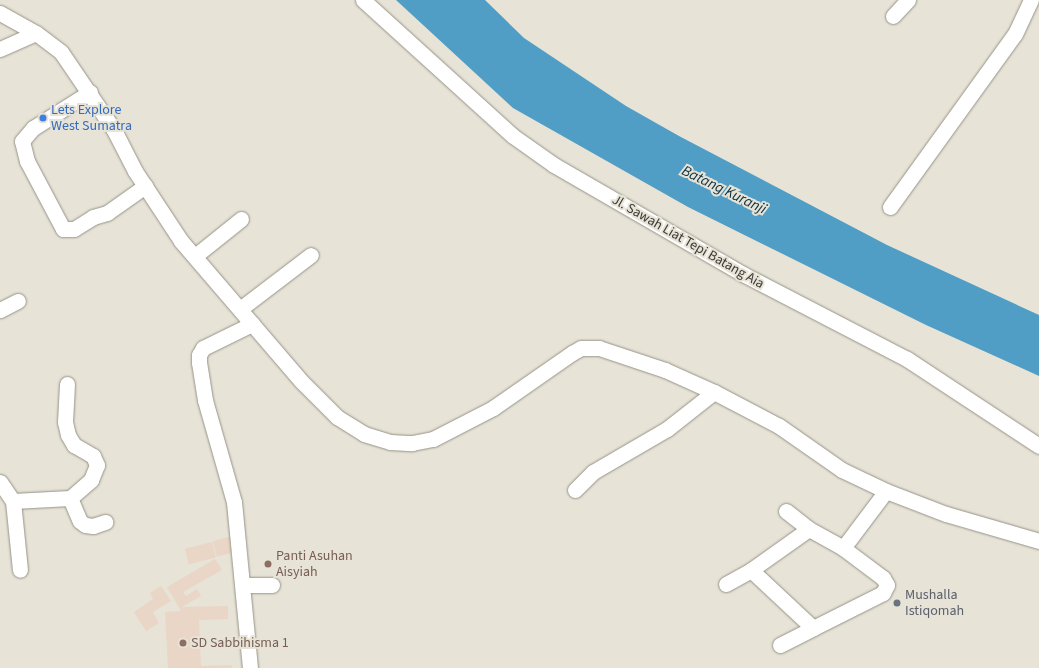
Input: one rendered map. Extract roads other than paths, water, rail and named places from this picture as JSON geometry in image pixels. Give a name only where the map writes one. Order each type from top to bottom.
[{"type":"street","name":"Jl. Sawah Liat Tepi Batang Aia","points":[[363,0],[513,136],[554,165],[743,274],[907,359],[1039,446]]},
{"type":"street","points":[[893,16],[908,0]]},
{"type":"street","points":[[890,207],[1015,34],[1031,0]]},
{"type":"street","points":[[0,13],[36,34],[61,52],[90,92],[145,186],[171,226],[194,256],[301,381],[337,417],[373,438],[402,443],[433,439],[493,408],[572,353],[592,347],[606,349],[665,370],[714,392],[779,426],[842,470],[886,491],[946,514],[1039,541]]},
{"type":"street","points":[[0,49],[36,34]]},
{"type":"street","points":[[90,92],[33,128],[22,141],[27,161],[63,229],[74,229],[93,217],[107,213],[145,186]]},
{"type":"street","points":[[194,256],[241,219]]},
{"type":"street","points":[[240,309],[311,254]]},
{"type":"street","points":[[0,310],[18,301]]},
{"type":"street","points":[[250,668],[234,502],[204,400],[199,359],[204,348],[252,324]]},
{"type":"street","points":[[13,501],[70,498],[91,480],[97,465],[93,456],[74,445],[68,435],[65,422],[67,384]]},
{"type":"street","points":[[576,490],[593,472],[667,429],[714,392]]},
{"type":"street","points":[[0,482],[13,501],[20,570]]},
{"type":"street","points":[[843,548],[886,491]]},
{"type":"street","points":[[70,498],[80,521],[85,525],[94,526],[105,522]]},
{"type":"street","points":[[780,645],[885,590],[887,585],[882,578],[843,548],[810,529],[786,511]]},
{"type":"street","points":[[726,584],[751,570],[810,529]]},
{"type":"street","points":[[751,570],[813,628]]},
{"type":"street","points":[[243,585],[272,585]]},
{"type":"water","name":"Batang Kuranji","points":[[396,0],[485,0],[524,38],[626,106],[679,136],[887,245],[1039,315],[1039,376],[926,325],[688,207],[513,108]]},
{"type":"place","name":"Lets Explore West Sumatra","points":[[43,118]]},
{"type":"place","name":"Panti Asuhan Aisyiah","points":[[268,564]]},
{"type":"place","name":"Mushalla Istiqomah","points":[[897,603]]},
{"type":"place","name":"SD Sabbihisma 1","points":[[183,643]]}]
